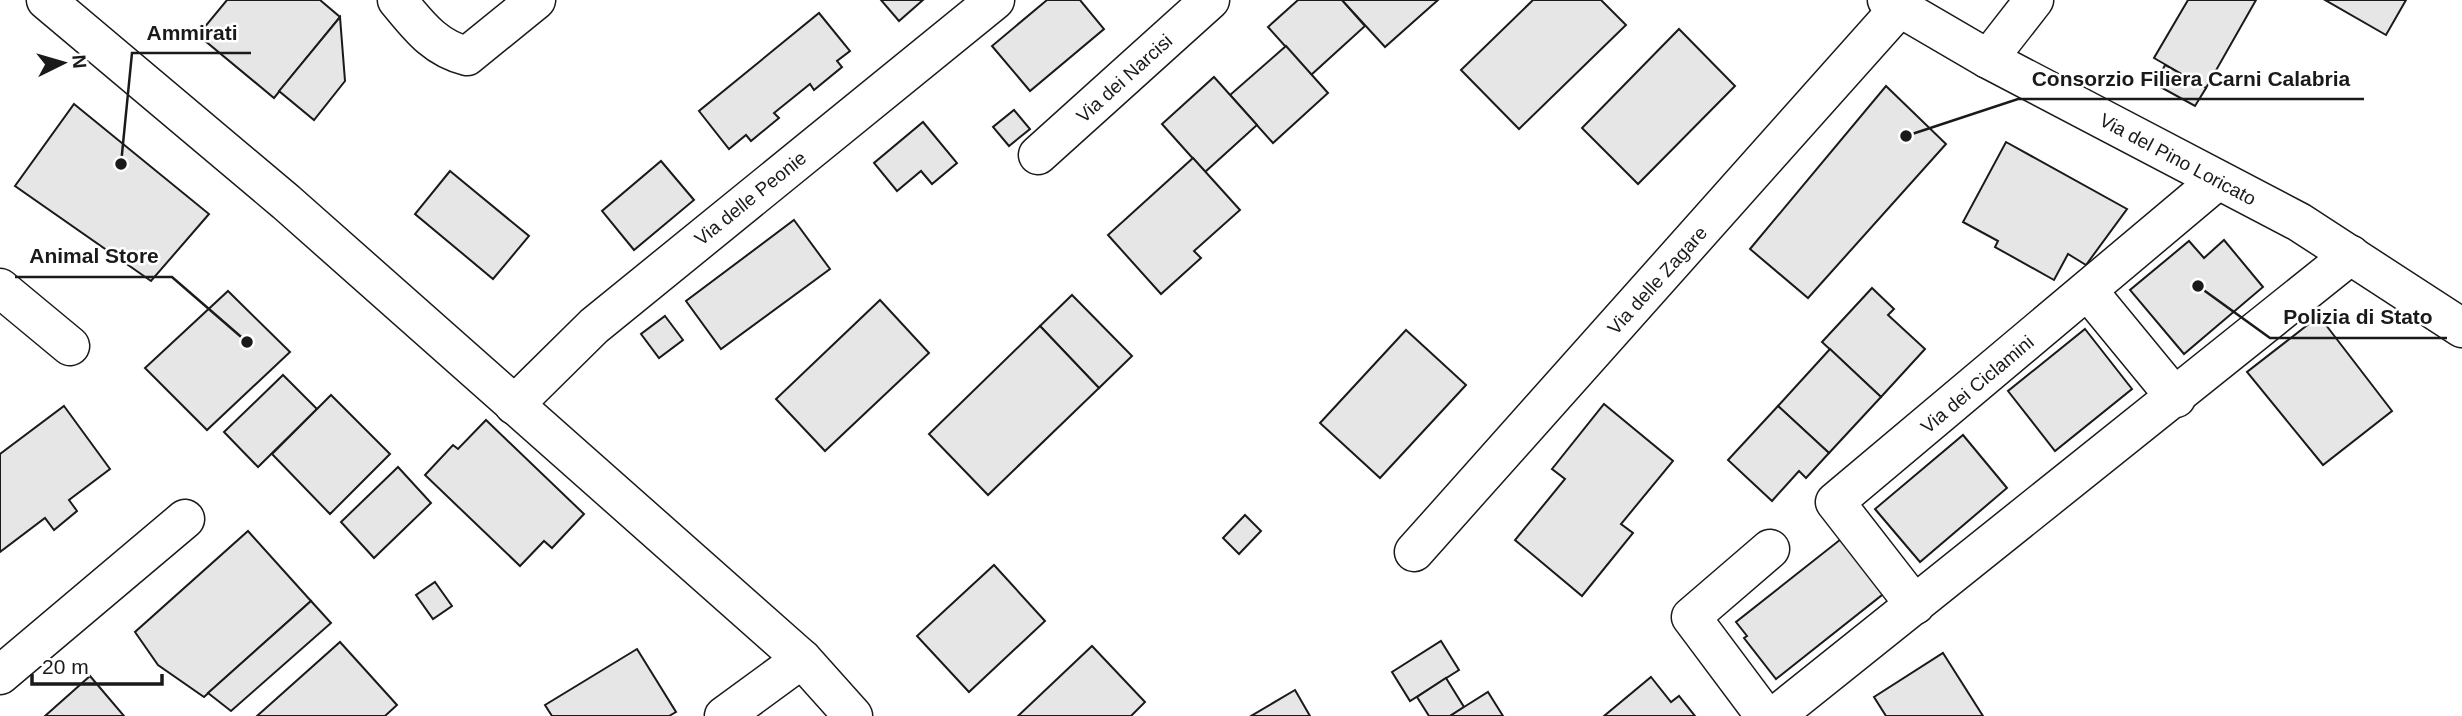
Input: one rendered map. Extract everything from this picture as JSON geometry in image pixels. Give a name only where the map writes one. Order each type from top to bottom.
[{"type":"street","points":[[46,0],[286,202],[802,659],[853,716]]},
{"type":"street","points":[[397,0],[432,41],[447,51],[467,56],[536,0]]},
{"type":"street","name":"Via delle Peonie","points":[[514,405],[594,326],[995,0]]},
{"type":"street","name":"Via dei Narcisi","points":[[1038,155],[1210,0]]},
{"type":"street","points":[[1988,59],[2034,0]]},
{"type":"street","name":"Via del Pino Loricato","points":[[1894,4],[1988,59],[2299,222],[2462,328]]},
{"type":"street","name":"Via delle Zagare","points":[[1413,552],[1894,4]]},
{"type":"street","name":"Via dei Ciclamini","points":[[1915,605],[1835,502],[2218,180]]},
{"type":"street","points":[[1775,716],[2176,398],[2351,255]]},
{"type":"street","points":[[0,288],[70,346]]},
{"type":"street","points":[[2088,290],[2176,398]]},
{"type":"street","points":[[0,675],[185,519]]},
{"type":"street","points":[[1765,716],[1690,617],[1770,549]]},
{"type":"street","points":[[724,716],[802,659]]},
{"type":"building","points":[[227,0],[320,0],[340,17],[274,98],[198,35]]},
{"type":"building","points":[[881,0],[923,0],[899,21]]},
{"type":"building","points":[[1047,0],[1080,0],[1104,29],[1030,91],[992,46]]},
{"type":"building","points":[[1298,0],[1342,0],[1365,26],[1311,75],[1268,27]]},
{"type":"building","points":[[1342,0],[1438,0],[1385,47]]},
{"type":"building","points":[[1533,0],[1601,0],[1626,25],[1519,129],[1461,70]]},
{"type":"building","points":[[2188,0],[2256,0],[2206,88],[2154,58]]},
{"type":"building","points":[[2325,0],[2406,0],[2386,35]]},
{"type":"building","points":[[819,13],[850,51],[837,61],[842,67],[814,90],[810,84],[774,113],[779,118],[751,141],[746,135],[729,149],[699,111]]},
{"type":"building","points":[[340,17],[345,81],[314,120],[279,91]]},
{"type":"building","points":[[1679,29],[1735,86],[1638,184],[1582,128]]},
{"type":"building","points":[[1286,46],[1328,93],[1273,143],[1230,95]]},
{"type":"building","points":[[2165,65],[2206,88],[2195,106],[2155,84]]},
{"type":"building","points":[[1214,77],[1257,125],[1205,172],[1162,124]]},
{"type":"building","points":[[1886,86],[1946,144],[1808,298],[1750,249]]},
{"type":"building","points":[[74,104],[209,214],[151,281],[15,186]]},
{"type":"building","points":[[1014,110],[1030,129],[1009,146],[993,127]]},
{"type":"building","points":[[923,122],[957,163],[932,184],[921,171],[897,191],[874,163]]},
{"type":"building","points":[[2006,142],[2127,209],[2086,265],[2068,254],[2054,280],[1995,247],[1998,241],[1963,222]]},
{"type":"building","points":[[1193,158],[1240,210],[1194,251],[1201,258],[1161,294],[1108,235]]},
{"type":"building","points":[[661,161],[694,200],[634,250],[602,211]]},
{"type":"building","points":[[450,171],[529,236],[493,279],[415,214]]},
{"type":"building","points":[[794,220],[830,269],[721,349],[686,301]]},
{"type":"building","points":[[2224,240],[2263,287],[2184,354],[2130,290],[2189,241],[2204,258]]},
{"type":"building","points":[[1872,288],[1894,309],[1888,315],[1925,349],[1881,397],[1822,342]]},
{"type":"building","points":[[228,291],[290,352],[207,430],[145,368]]},
{"type":"building","points":[[1072,295],[1132,356],[1099,388],[1040,326]]},
{"type":"building","points":[[880,300],[929,353],[825,451],[776,399]]},
{"type":"building","points":[[665,316],[683,340],[659,358],[641,334]]},
{"type":"building","points":[[2319,316],[2392,411],[2323,465],[2247,372]]},
{"type":"building","points":[[1040,326],[1099,388],[988,495],[929,434]]},
{"type":"building","points":[[2085,329],[2132,389],[2055,451],[2008,391]]},
{"type":"building","points":[[1406,330],[1466,385],[1380,478],[1320,423]]},
{"type":"building","points":[[1830,349],[1881,397],[1829,453],[1778,406]]},
{"type":"building","points":[[283,375],[317,409],[258,467],[224,432]]},
{"type":"building","points":[[331,395],[390,454],[330,514],[272,454]]},
{"type":"building","points":[[1604,404],[1673,461],[1621,524],[1633,533],[1582,596],[1515,540],[1565,479],[1552,469]]},
{"type":"building","points":[[64,406],[110,469],[69,500],[77,511],[54,530],[45,518],[0,552],[0,454]]},
{"type":"building","points":[[1778,406],[1829,453],[1806,478],[1799,471],[1772,501],[1728,460]]},
{"type":"building","points":[[486,420],[584,514],[552,548],[544,541],[520,566],[425,475],[453,445],[458,449]]},
{"type":"building","points":[[1963,435],[2007,488],[1920,562],[1875,509]]},
{"type":"building","points":[[398,467],[431,503],[374,558],[341,522]]},
{"type":"building","points":[[1245,515],[1261,531],[1239,554],[1223,538]]},
{"type":"building","points":[[248,531],[311,601],[204,697],[158,665],[135,632]]},
{"type":"building","points":[[1841,539],[1887,591],[1776,679],[1744,638],[1747,636],[1736,622]]},
{"type":"building","points":[[994,565],[1045,621],[969,692],[917,636]]},
{"type":"building","points":[[435,582],[452,606],[433,619],[416,595]]},
{"type":"building","points":[[311,601],[331,623],[231,711],[208,693]]},
{"type":"building","points":[[1441,641],[1459,670],[1410,701],[1392,672]]},
{"type":"building","points":[[340,642],[397,705],[385,716],[257,716]]},
{"type":"building","points":[[1092,646],[1145,702],[1131,716],[1018,716]]},
{"type":"building","points":[[637,649],[676,712],[669,716],[552,716],[545,705]]},
{"type":"building","points":[[1943,653],[1983,716],[1886,716],[1874,697]]},
{"type":"building","points":[[90,676],[124,716],[45,716]]},
{"type":"building","points":[[1651,677],[1671,702],[1679,696],[1695,716],[1604,716]]},
{"type":"building","points":[[1446,678],[1464,707],[1450,716],[1429,716],[1417,697]]},
{"type":"building","points":[[1295,690],[1310,716],[1251,716]]},
{"type":"building","points":[[1488,692],[1503,716],[1450,716],[1464,707]]},
{"type":"place","name":"Consorzio Filiera Carni Calabria","points":[[1906,136]]},
{"type":"place","name":"Ammirati","points":[[121,164]]},
{"type":"place","name":"Polizia di Stato","points":[[2198,286]]},
{"type":"place","name":"Animal Store","points":[[247,342]]}]
